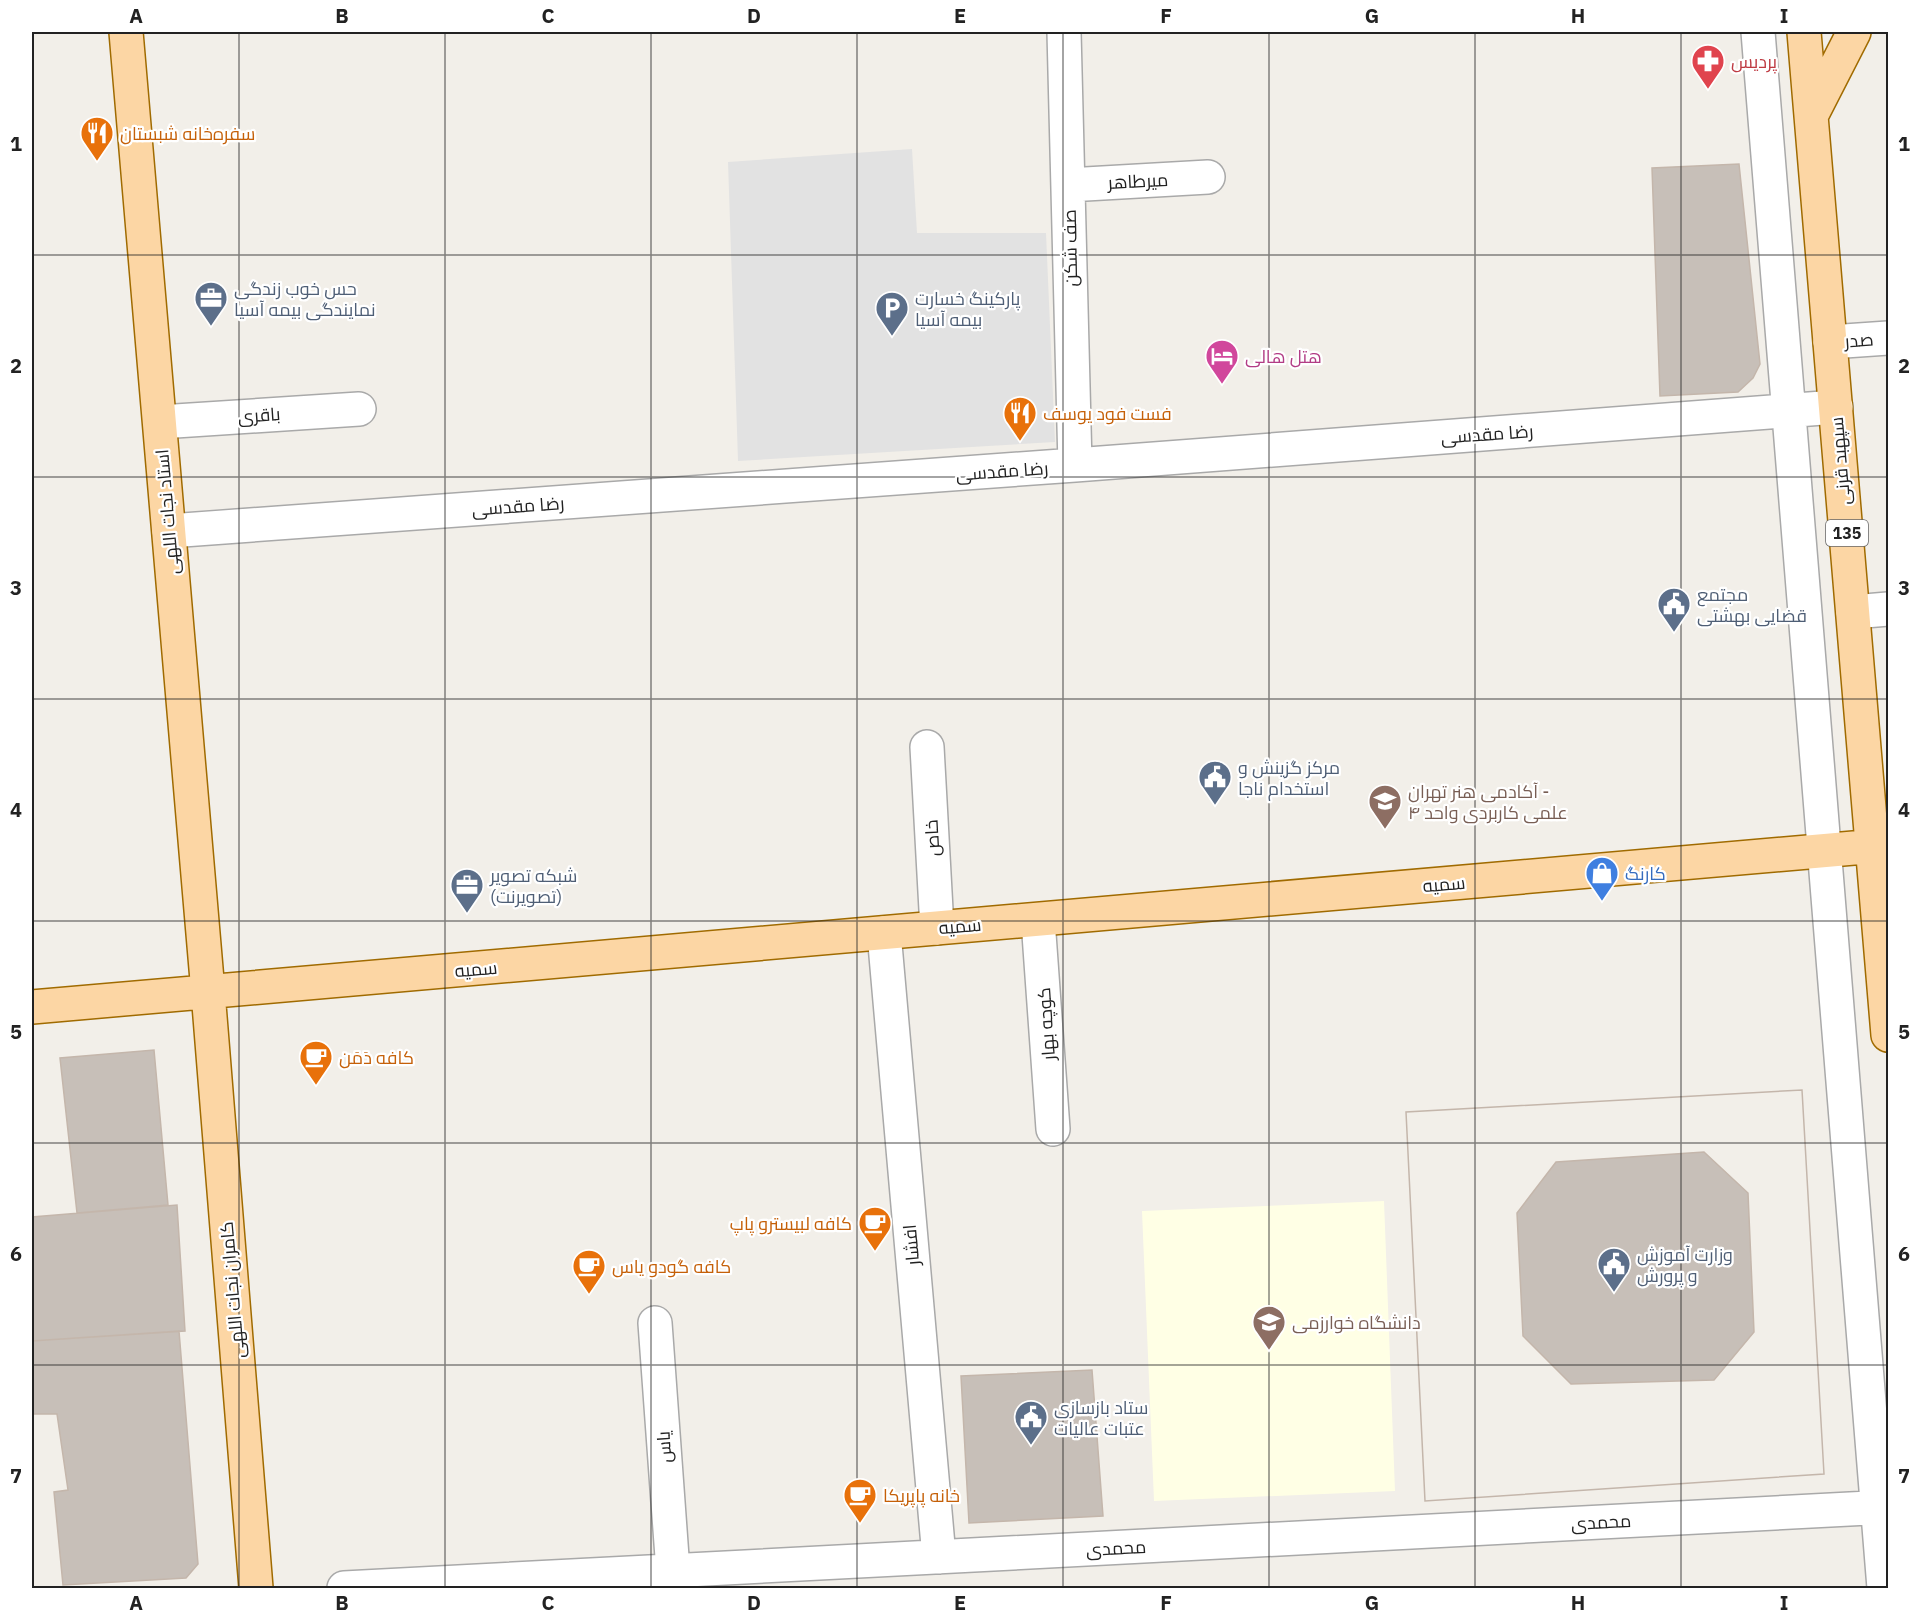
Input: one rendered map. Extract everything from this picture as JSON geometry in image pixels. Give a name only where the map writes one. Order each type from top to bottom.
[{"type":"main road","name":"استاد نجات اللهی","points":[[126,32],[208,992]]},
{"type":"main road","name":"سپهبد قرنی","points":[[1804,32],[1853,612],[1881,846],[1888,1035]]},
{"type":"main road","points":[[1811,116],[1854,32]]},
{"type":"main road","name":"سمیه","points":[[32,1007],[1881,846]]},
{"type":"main road","name":"کامران نجات اللهی","points":[[208,992],[256,1588]]},
{"type":"street","name":"صف شکن","points":[[1064,32],[1075,465]]},
{"type":"street","points":[[1758,32],[1824,850],[1883,1507],[1884,1588]]},
{"type":"street","name":"میرطاهر","points":[[1068,185],[1208,177]]},
{"type":"street","name":"صدر","points":[[1830,342],[1888,338]]},
{"type":"street","name":"رضا مقدسی","points":[[169,531],[1836,407]]},
{"type":"street","name":"باقری","points":[[160,422],[359,409]]},
{"type":"street","points":[[1853,612],[1888,609]]},
{"type":"street","name":"خاص","points":[[927,747],[937,928]]},
{"type":"street","name":"کوچه بهار","points":[[1038,920],[1053,1129]]},
{"type":"street","name":"افشار","points":[[884,933],[939,1557]]},
{"type":"street","name":"یاس","points":[[655,1323],[673,1571]]},
{"type":"street","name":"محمدی","points":[[344,1588],[1883,1507]]},
{"type":"shaded area","name":"پارکینگ خسارت بیمه آسیا","points":[[912,149],[917,233],[1046,233],[1055,442],[738,461],[728,162]]},
{"type":"shaded area","name":"دانشگاه خوارزمی","points":[[1384,1201],[1395,1491],[1154,1501],[1142,1211]]},
{"type":"building","points":[[1739,164],[1760,364],[1753,378],[1738,392],[1660,396],[1652,168]]},
{"type":"building","points":[[154,1050],[168,1205],[77,1213],[60,1058]]},
{"type":"building","name":"وزارت آموزش و پرورش","points":[[1802,1090],[1824,1474],[1425,1501],[1406,1112]],"holes":[[[1704,1152],[1748,1193],[1754,1332],[1714,1380],[1571,1384],[1523,1336],[1517,1213],[1556,1162]]]},
{"type":"building","name":"وزارت آموزش و پرورش","points":[[1802,1090],[1824,1474],[1425,1501],[1406,1112]]},
{"type":"building","points":[[177,1205],[185,1331],[32,1341],[32,1217]]},
{"type":"building","points":[[179,1331],[198,1564],[186,1578],[63,1585],[54,1492],[68,1490],[57,1414],[32,1414],[32,1341]]},
{"type":"building","name":"ستاد بازسازی عتبات عالیات","points":[[1092,1370],[1103,1516],[969,1523],[961,1376]]},
{"type":"place","name":"پردیس","points":[[1708,90]]},
{"type":"place","name":"سفره‌خانه شبستان","points":[[97,162]]},
{"type":"place","name":"حس خوب زندگی نمایندگی بیمه آسیا","points":[[211,327]]},
{"type":"place","name":"پارکینگ خسارت بیمه آسیا","points":[[892,337]]},
{"type":"place","name":"هتل هالی","points":[[1222,385]]},
{"type":"place","name":"فست فود یوسف","points":[[1020,442]]},
{"type":"place","name":"مجتمع قضایی بهشتی","points":[[1674,633]]},
{"type":"place","name":"مرکز گزینش و استخدام ناجا","points":[[1215,806]]},
{"type":"place","name":"آکادمی هنر تهران - علمی کاربردی واحد ۴","points":[[1385,830]]},
{"type":"place","name":"کارنگ","points":[[1602,902]]},
{"type":"place","name":"شبکه تصویر (تصویرنت)","points":[[467,914]]},
{"type":"place","name":"کافه دَمَن","points":[[316,1086]]},
{"type":"place","name":"کافه لبیسترو پاپ","points":[[875,1252]]},
{"type":"place","name":"وزارت آموزش و پرورش","points":[[1614,1293]]},
{"type":"place","name":"کافه گودو یاس","points":[[589,1295]]},
{"type":"place","name":"دانشگاه خوارزمی","points":[[1269,1351]]},
{"type":"place","name":"ستاد بازسازی عتبات عالیات","points":[[1031,1446]]},
{"type":"place","name":"خانه پاپریکا","points":[[860,1524]]}]
